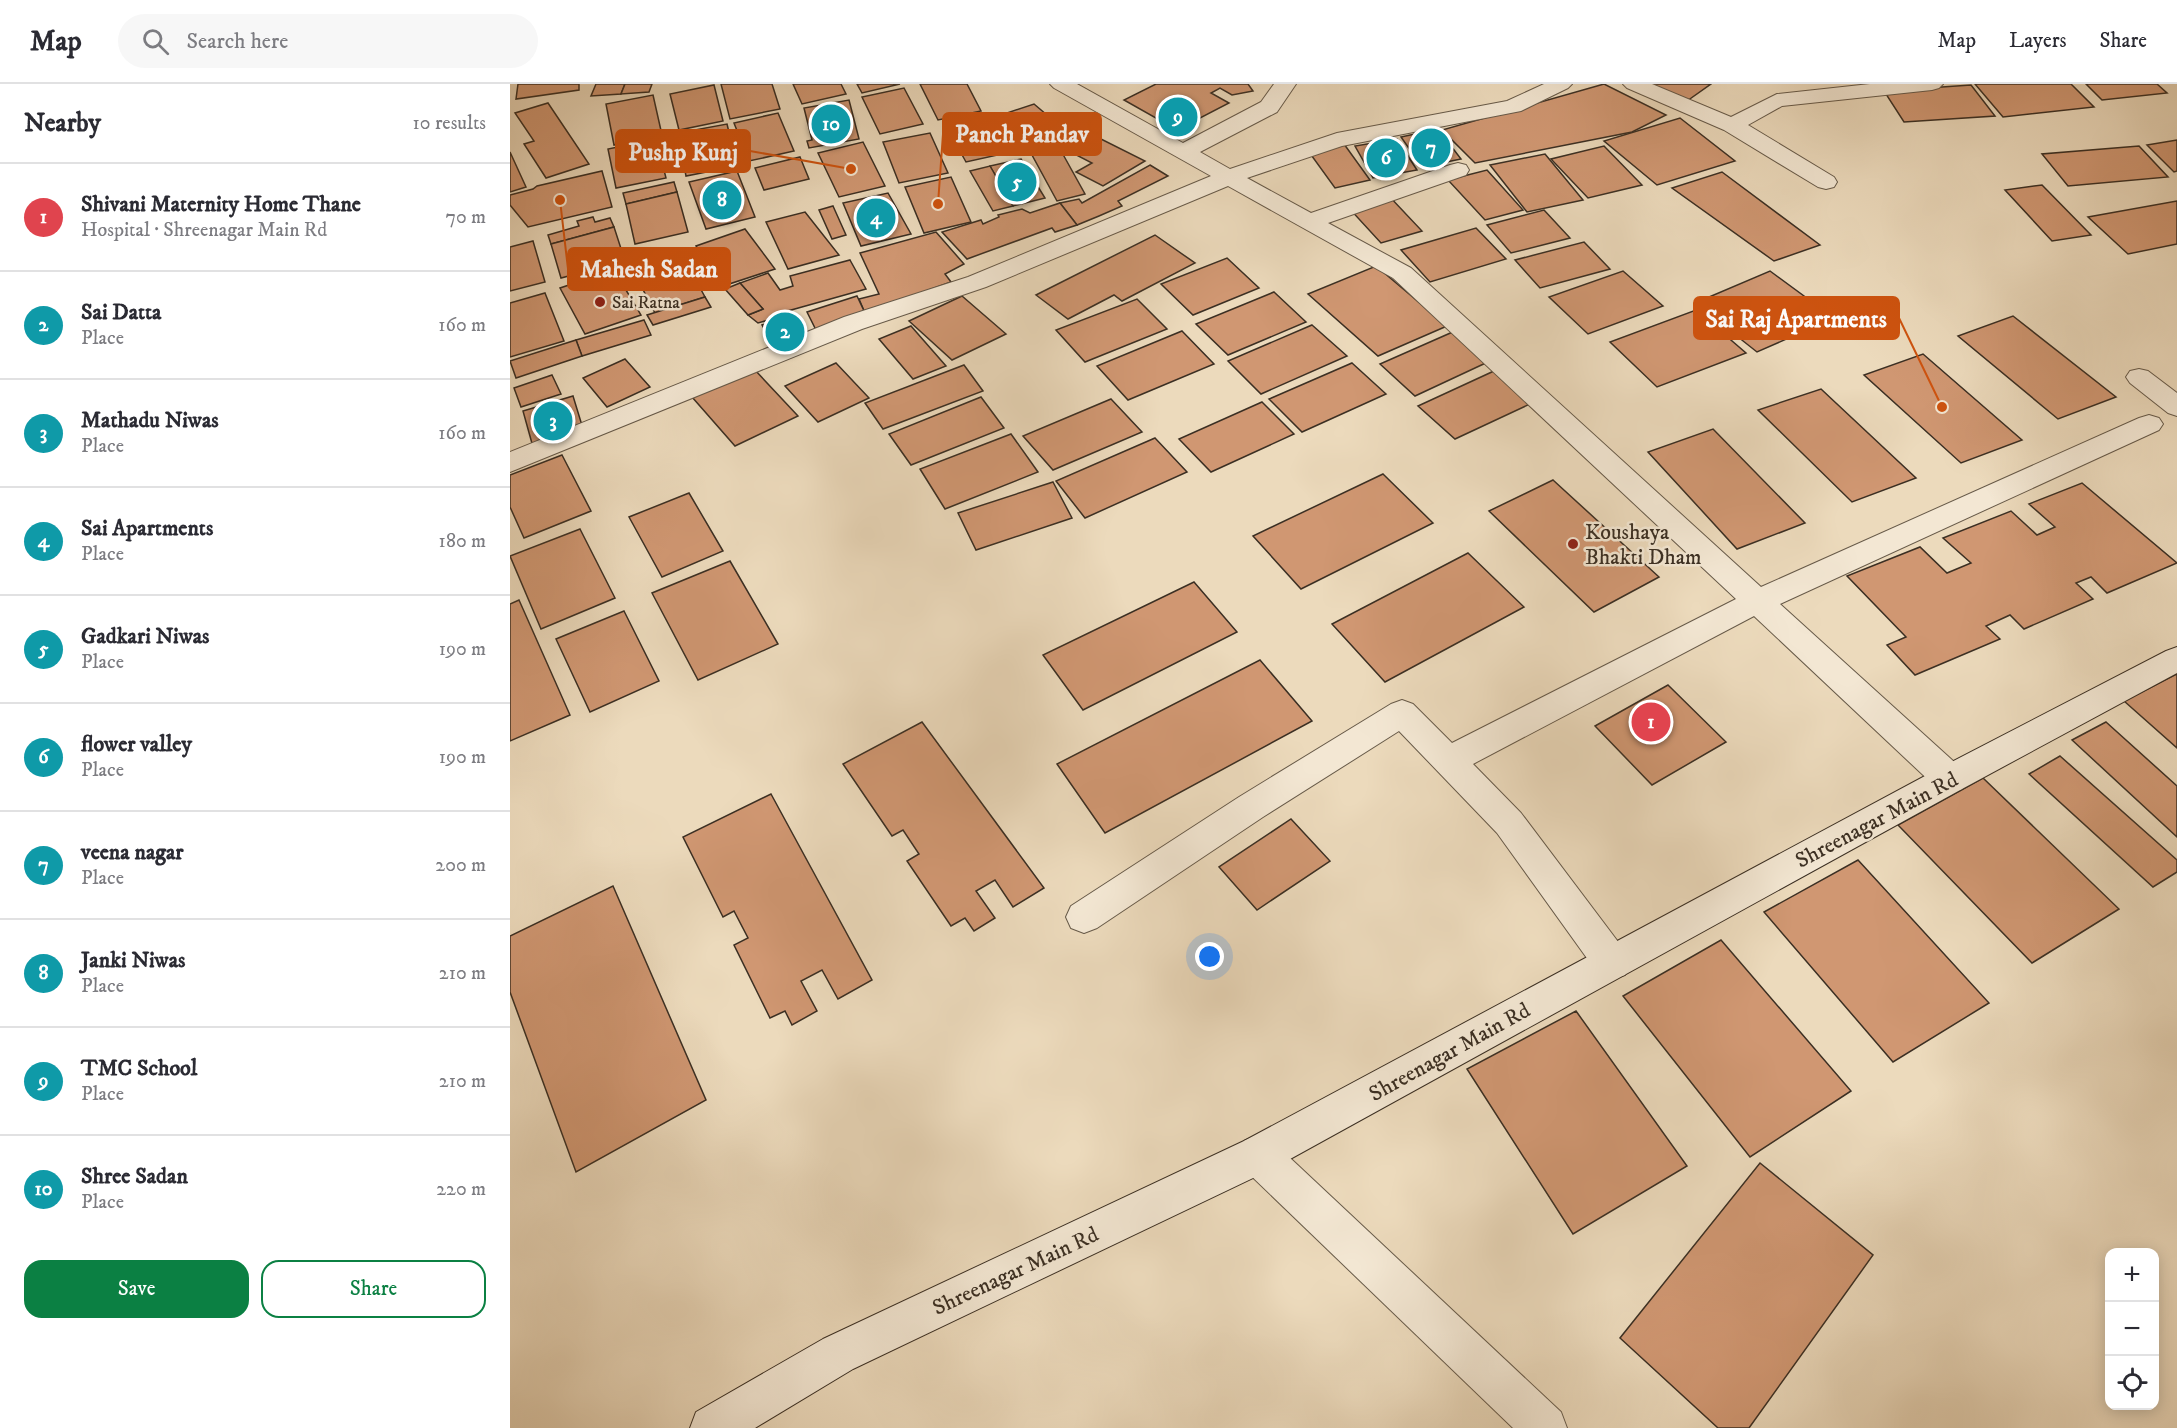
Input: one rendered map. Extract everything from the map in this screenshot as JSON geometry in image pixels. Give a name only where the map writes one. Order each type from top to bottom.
[{"type":"street","points":[[1061,84],[1231,176],[1402,273],[1950,779]]},
{"type":"street","points":[[1184,151],[1269,107],[1285,84]]},
{"type":"street","points":[[510,463],[853,323],[977,282],[1231,176],[1337,140],[1513,106],[1561,84]]},
{"type":"street","points":[[1634,84],[1732,125],[1826,182]]},
{"type":"street","points":[[1732,125],[1777,100],[1932,84]]},
{"type":"street","points":[[1310,221],[1458,170]]},
{"type":"street","points":[[2139,377],[2177,407]]},
{"type":"street","points":[[1448,761],[1758,601],[2149,424]]},
{"type":"street","name":"Shreenagar Main Rd","points":[[712,1428],[838,1354],[1258,1155],[1950,779],[2177,659]]},
{"type":"street","points":[[1084,917],[1251,807],[1402,713],[1509,823],[1612,963]]},
{"type":"street","points":[[1258,1155],[1545,1428]]},
{"type":"building","points":[[518,84],[579,84],[579,90],[516,99]]},
{"type":"building","points":[[596,84],[625,84],[621,94],[591,96]]},
{"type":"building","points":[[625,84],[652,84],[649,92],[621,94]]},
{"type":"building","points":[[721,84],[772,84],[780,109],[730,119]]},
{"type":"building","points":[[793,84],[841,84],[846,94],[802,104]]},
{"type":"building","points":[[857,84],[900,84],[862,93]]},
{"type":"building","points":[[920,84],[967,84],[981,111],[938,120]]},
{"type":"building","points":[[1156,84],[1248,84],[1253,91],[1232,95],[1220,88],[1211,93],[1229,103],[1177,130],[1124,100]]},
{"type":"building","points":[[1604,84],[1666,115],[1632,132],[1475,163],[1442,130]]},
{"type":"building","points":[[1647,84],[1711,84],[1687,101]]},
{"type":"building","points":[[1975,84],[2071,84],[2094,107],[2003,117]]},
{"type":"building","points":[[2086,84],[2157,84],[2167,93],[2102,100]]},
{"type":"building","points":[[714,85],[723,121],[679,130],[670,94]]},
{"type":"building","points":[[1971,85],[1995,116],[1904,122],[1884,91]]},
{"type":"building","points":[[904,88],[923,124],[880,134],[862,97]]},
{"type":"building","points":[[653,95],[662,135],[614,145],[606,104]]},
{"type":"building","points":[[849,100],[859,139],[809,148],[807,141],[812,140],[804,108]]},
{"type":"building","points":[[548,103],[589,164],[546,178],[524,144],[534,141],[515,113]]},
{"type":"building","points":[[1034,104],[1067,132],[1026,147],[1015,137],[1023,135],[1001,115]]},
{"type":"building","points":[[778,113],[794,151],[749,161],[734,123]]},
{"type":"building","points":[[989,114],[1011,152],[966,162],[945,124]]},
{"type":"building","points":[[1680,118],[1735,161],[1657,185],[1604,141]]},
{"type":"building","points":[[727,124],[737,166],[686,176],[678,133]]},
{"type":"building","points":[[1438,129],[1461,159],[1422,167],[1401,137]]},
{"type":"building","points":[[1083,130],[1145,161],[1103,186],[1076,172],[1092,163],[1057,145]]},
{"type":"building","points":[[930,133],[948,173],[899,183],[883,142]]},
{"type":"building","points":[[656,139],[666,178],[616,188],[608,149]]},
{"type":"building","points":[[1397,139],[1417,170],[1373,178],[1355,146]]},
{"type":"building","points":[[2177,140],[2177,171],[2174,172],[2147,145]]},
{"type":"building","points":[[863,142],[885,186],[839,197],[818,153]]},
{"type":"building","points":[[1344,144],[1370,180],[1335,188],[1309,152]]},
{"type":"building","points":[[1604,146],[1642,185],[1588,198],[1551,159]]},
{"type":"building","points":[[2139,146],[2168,177],[2068,186],[2042,154]]},
{"type":"building","points":[[1060,149],[1085,194],[1057,201],[1032,155]]},
{"type":"building","points":[[510,152],[526,187],[510,192]]},
{"type":"building","points":[[1545,154],[1583,200],[1527,212],[1490,165]]},
{"type":"building","points":[[800,157],[809,179],[764,190],[755,168]]},
{"type":"building","points":[[1021,159],[1045,198],[1013,206],[990,166]]},
{"type":"building","points":[[1150,165],[1168,176],[1118,201],[1122,206],[1099,216],[1077,225],[1060,203],[1079,199],[1082,203]]},
{"type":"building","points":[[990,166],[1013,206],[993,211],[970,171]]},
{"type":"building","points":[[1487,170],[1523,210],[1485,220],[1448,180]]},
{"type":"building","points":[[602,171],[612,207],[528,227],[510,205],[510,195],[537,186]]},
{"type":"building","points":[[737,171],[755,217],[706,229],[689,182]]},
{"type":"building","points":[[1722,172],[1820,245],[1774,261],[1672,188]]},
{"type":"building","points":[[951,177],[971,222],[924,233],[905,187]]},
{"type":"building","points":[[674,182],[677,192],[626,204],[623,193]]},
{"type":"building","points":[[2042,185],[2091,235],[2052,241],[2005,190]]},
{"type":"building","points":[[677,192],[688,232],[635,244],[626,204]]},
{"type":"building","points":[[888,193],[911,234],[861,246],[843,203]]},
{"type":"building","points":[[1388,195],[1422,231],[1381,243],[1347,206]]},
{"type":"building","points":[[2177,201],[2177,244],[2128,254],[2088,217]]},
{"type":"building","points":[[1060,203],[1077,225],[1055,232],[1052,228],[967,259],[942,232],[981,220],[983,224],[999,217],[998,215],[1022,209],[1030,213]]},
{"type":"building","points":[[833,206],[846,235],[832,239],[819,210]]},
{"type":"building","points":[[1544,210],[1570,238],[1511,253],[1487,225]]},
{"type":"building","points":[[805,212],[839,255],[788,269],[766,222]]},
{"type":"building","points":[[593,217],[595,222],[610,218],[614,227],[551,244],[548,235],[579,226],[577,221]]},
{"type":"building","points":[[614,227],[625,261],[561,278],[551,244]]},
{"type":"building","points":[[1476,228],[1506,259],[1430,282],[1401,250]]},
{"type":"building","points":[[745,229],[775,269],[720,287],[696,246]]},
{"type":"building","points":[[936,232],[964,264],[945,274],[951,282],[865,313],[859,299],[879,294],[860,253]]},
{"type":"building","points":[[1155,235],[1195,263],[1122,301],[1114,295],[1068,319],[1036,295]]},
{"type":"building","points":[[533,241],[545,282],[510,291],[510,247]]},
{"type":"building","points":[[1584,242],[1610,269],[1540,288],[1515,260]]},
{"type":"building","points":[[681,253],[705,297],[655,313],[632,268]]},
{"type":"building","points":[[1227,258],[1259,288],[1193,315],[1161,284]]},
{"type":"building","points":[[850,260],[866,289],[777,314],[779,317],[758,323],[748,315],[763,309],[740,283],[768,273],[780,290],[793,286],[790,276]]},
{"type":"building","points":[[1376,266],[1447,326],[1378,356],[1308,294]]},
{"type":"building","name":"Sai Ratna","points":[[614,270],[641,315],[585,334],[560,288]]},
{"type":"building","points":[[1623,271],[1663,306],[1588,334],[1549,297]]},
{"type":"building","points":[[1770,271],[1834,318],[1757,352],[1695,303]]},
{"type":"building","points":[[740,283],[763,309],[748,315],[725,289]]},
{"type":"building","points":[[1274,292],[1306,322],[1228,355],[1196,324]]},
{"type":"building","points":[[545,293],[564,341],[510,357],[510,303]]},
{"type":"building","points":[[857,296],[865,313],[816,330],[807,312]]},
{"type":"building","points":[[962,296],[1006,334],[952,360],[909,321]]},
{"type":"building","points":[[705,297],[711,307],[653,325],[647,315]]},
{"type":"building","points":[[1137,299],[1167,329],[1085,362],[1056,330]]},
{"type":"building","points":[[1696,310],[1746,353],[1657,387],[1610,342]]},
{"type":"building","points":[[2013,316],[2116,397],[2058,419],[1958,336]]},
{"type":"building","points":[[785,317],[788,322],[796,319],[808,340],[776,350],[762,325]]},
{"type":"building","points":[[644,320],[651,335],[582,356],[576,340]]},
{"type":"building","points":[[1312,325],[1347,356],[1261,394],[1228,361]]},
{"type":"building","points":[[911,326],[946,366],[913,379],[879,339]]},
{"type":"building","points":[[1182,331],[1214,364],[1128,400],[1097,366]]},
{"type":"building","points":[[1455,331],[1490,361],[1415,396],[1380,364]]},
{"type":"building","points":[[576,340],[582,356],[516,378],[510,361]]},
{"type":"building","points":[[1923,354],[2022,440],[1961,463],[1864,375]]},
{"type":"building","points":[[625,359],[650,387],[607,407],[583,378]]},
{"type":"building","points":[[836,363],[869,398],[818,422],[785,386]]},
{"type":"building","points":[[1352,363],[1386,394],[1302,432],[1269,399]]},
{"type":"building","points":[[964,365],[983,391],[883,429],[865,403]]},
{"type":"building","points":[[754,369],[798,416],[735,446],[692,397]]},
{"type":"building","points":[[1494,371],[1532,403],[1455,439],[1418,406]]},
{"type":"building","points":[[552,375],[561,394],[521,407],[514,388]]},
{"type":"building","points":[[1821,389],[1916,478],[1852,502],[1758,410]]},
{"type":"building","points":[[573,396],[584,432],[533,447],[523,411]]},
{"type":"building","points":[[981,397],[1004,428],[911,465],[889,434]]},
{"type":"building","points":[[1111,399],[1142,432],[1053,470],[1023,436]]},
{"type":"building","points":[[1262,402],[1294,434],[1211,472],[1179,439]]},
{"type":"building","points":[[1713,429],[1805,523],[1737,549],[1648,452]]},
{"type":"building","points":[[1011,434],[1038,472],[945,509],[920,469]]},
{"type":"building","points":[[1155,438],[1187,472],[1085,518],[1056,481]]},
{"type":"building","points":[[562,455],[591,511],[524,538],[510,507],[510,475]]},
{"type":"building","points":[[1383,474],[1433,523],[1301,589],[1253,536]]},
{"type":"building","name":"Koushaya Bhakti Dham","points":[[1553,480],[1659,577],[1594,612],[1489,511]]},
{"type":"building","points":[[1053,482],[1072,518],[976,550],[958,513]]},
{"type":"building","points":[[2082,483],[2177,563],[2107,593],[2091,577],[2076,583],[2093,599],[2024,629],[2010,615],[1986,626],[2000,639],[1915,675],[1887,645],[1906,637],[1847,576],[1920,547],[1947,573],[1971,563],[1943,538],[2011,511],[2037,535],[2055,527],[2029,504]]},
{"type":"building","points":[[689,493],[723,551],[662,577],[629,517]]},
{"type":"building","points":[[580,529],[615,598],[541,629],[510,556]]},
{"type":"building","points":[[1468,553],[1524,607],[1385,682],[1332,624]]},
{"type":"building","points":[[730,561],[778,644],[698,680],[652,593]]},
{"type":"building","points":[[1194,582],[1237,632],[1083,710],[1043,655]]},
{"type":"building","points":[[519,600],[570,715],[510,741],[510,604]]},
{"type":"building","points":[[624,611],[659,681],[590,712],[556,639]]},
{"type":"building","points":[[1260,660],[1312,721],[1105,833],[1057,764]]},
{"type":"building","points":[[2177,674],[2177,748],[2124,701]]},
{"type":"building","points":[[1668,685],[1726,742],[1652,785],[1595,726]]},
{"type":"building","points":[[922,722],[1044,888],[1013,907],[995,880],[976,891],[995,918],[974,931],[965,918],[951,926],[907,861],[919,854],[903,830],[892,836],[843,764]]},
{"type":"building","points":[[2106,722],[2177,786],[2177,837],[2072,740]]},
{"type":"building","points":[[2060,756],[2177,860],[2177,872],[2153,887],[2029,774]]},
{"type":"building","points":[[1983,778],[2119,909],[2032,963],[1898,825]]},
{"type":"building","points":[[771,794],[872,980],[838,999],[822,970],[801,981],[817,1011],[792,1025],[785,1011],[770,1018],[734,945],[748,938],[734,911],[723,917],[683,837]]},
{"type":"building","points":[[1291,819],[1330,861],[1257,910],[1219,867]]},
{"type":"building","points":[[1858,860],[1989,1003],[1893,1062],[1764,912]]},
{"type":"building","points":[[613,886],[706,1100],[576,1172],[510,992],[510,936]]},
{"type":"building","points":[[1721,940],[1851,1091],[1750,1157],[1623,996]]},
{"type":"building","points":[[1576,1011],[1687,1166],[1573,1234],[1467,1069]]},
{"type":"building","points":[[1760,1163],[1873,1255],[1749,1428],[1718,1428],[1620,1338]]},
{"type":"place","name":"TMC School","points":[[1178,117]]},
{"type":"place","name":"Shree Sadan","points":[[831,124]]},
{"type":"place","name":"veena nagar","points":[[1431,148]]},
{"type":"place","name":"flower valley","points":[[1386,158]]},
{"type":"place","name":"Pushp Kunj","points":[[851,169]]},
{"type":"place","name":"Gadkari Niwas","points":[[1017,182]]},
{"type":"place","name":"Mahesh Sadan","points":[[560,200]]},
{"type":"place","name":"Janki Niwas","points":[[722,200]]},
{"type":"place","name":"Panch Pandav","points":[[938,204]]},
{"type":"place","name":"Sai Apartments","points":[[876,218]]},
{"type":"place","name":"Sai Ratna","points":[[600,302]]},
{"type":"place","name":"Sai Datta","points":[[785,332]]},
{"type":"place","name":"Sai Raj Apartments","points":[[1942,407]]},
{"type":"place","name":"Mathadu Niwas","points":[[553,421]]},
{"type":"place","name":"Koushaya Bhakti Dham","points":[[1573,544]]},
{"type":"place","name":"Shivani Maternity Home Thane","points":[[1651,722]]}]
